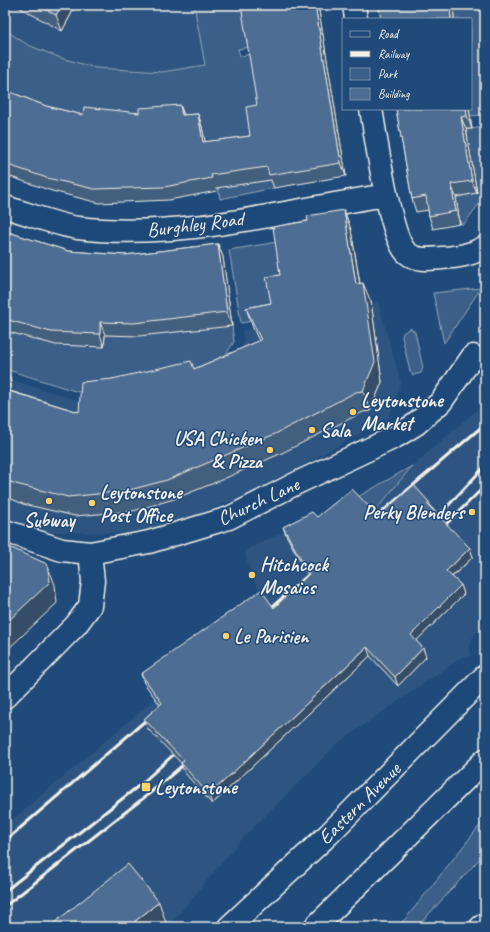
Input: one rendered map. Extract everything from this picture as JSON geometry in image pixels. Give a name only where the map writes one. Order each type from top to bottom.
[{"type":"main road","points":[[354,5],[356,18]]},
{"type":"main road","points":[[371,110],[386,195],[400,244],[406,252],[414,257],[425,259],[463,257],[485,246]]},
{"type":"main road","name":"Burghley Road","points":[[5,207],[77,228],[140,232],[204,226],[386,195]]},
{"type":"main road","name":"Church Lane","points":[[5,531],[62,550],[90,553],[149,542],[229,518],[299,482],[395,437],[416,424],[441,402],[473,356]]},
{"type":"main road","points":[[5,696],[76,625],[90,606],[93,581],[90,553]]},
{"type":"main road","name":"Eastern Avenue","points":[[230,927],[329,834],[485,676]]},
{"type":"main road","points":[[315,927],[485,760]]},
{"type":"main road","points":[[481,927],[485,924]]},
{"type":"shaded area","points":[[5,5],[194,5],[206,65],[162,72],[96,68],[61,58],[28,45],[5,30]]},
{"type":"shaded area","points":[[371,302],[378,302],[401,383],[388,418],[298,468],[237,499],[168,526],[121,533],[41,532],[5,522],[5,378],[74,399],[88,401],[224,371],[244,343],[242,331]]},
{"type":"shaded area","points":[[485,406],[485,623],[473,637],[469,648],[471,656],[462,657],[338,743],[241,840],[168,927],[5,927],[5,826],[156,698],[264,599],[253,578],[245,555],[249,548],[284,532],[304,566],[356,498],[412,466],[478,409]]},
{"type":"green space","points":[[194,5],[255,5],[251,47],[238,49],[240,56],[252,54],[274,188],[220,199],[213,155],[5,118],[5,30],[28,45],[61,58],[96,68],[162,72],[205,65]]},
{"type":"green space","points":[[427,5],[485,5],[485,196],[464,224],[460,224],[457,205],[451,198],[477,193],[465,130],[483,127],[481,115],[469,116],[442,110],[472,110],[472,18],[455,18],[454,14]]},
{"type":"green space","points":[[314,236],[287,254],[277,317],[241,323],[229,250]]},
{"type":"green space","points":[[481,288],[444,343],[433,293]]},
{"type":"green space","points":[[39,294],[34,340],[54,342],[77,340],[103,335],[130,328],[228,295],[234,342],[219,365],[111,391],[78,392],[5,369],[5,313]]},
{"type":"green space","points":[[410,328],[415,332],[423,368],[421,373],[413,375],[410,371],[402,337],[403,333]]},
{"type":"green space","points":[[412,466],[372,515],[356,498]]},
{"type":"green space","points":[[485,819],[485,853],[417,927],[397,927],[407,917]]},
{"type":"building","points":[[37,5],[62,5],[56,15]]},
{"type":"building","points":[[241,5],[315,5],[341,163],[269,175],[267,167],[211,175],[212,178],[164,187],[94,189],[47,178],[5,164],[5,90],[46,106],[83,115],[84,107],[139,113],[139,108],[180,105],[182,115],[198,114],[203,142],[250,136],[246,107],[257,105]]},
{"type":"building","points":[[378,5],[450,5],[451,18],[381,18]]},
{"type":"building","points":[[396,110],[466,110],[467,116],[461,117],[472,181],[451,184],[456,211],[429,216],[426,196],[412,199]]},
{"type":"building","points":[[344,210],[356,284],[363,283],[375,362],[363,391],[356,392],[275,434],[167,480],[126,491],[68,497],[5,480],[5,390],[79,412],[81,382],[112,379],[191,361],[194,369],[261,340],[246,308],[271,303],[266,277],[280,275],[273,227],[308,221],[307,216]]},
{"type":"building","points":[[5,231],[68,251],[125,255],[218,244],[227,312],[134,323],[100,322],[100,334],[51,332],[5,319]]},
{"type":"building","points":[[414,485],[429,502],[427,504],[470,548],[446,571],[461,585],[411,635],[423,648],[395,677],[367,647],[209,795],[181,763],[184,761],[144,719],[162,703],[141,674],[261,590],[274,608],[309,574],[283,527],[312,512],[317,517],[352,489],[378,516]]},
{"type":"building","points":[[5,545],[47,564],[50,582],[5,624]]},
{"type":"building","points":[[128,864],[159,902],[128,927],[49,927]]},
{"type":"railway","points":[[369,523],[485,424]]},
{"type":"railway","points":[[432,523],[485,466]]},
{"type":"railway","points":[[439,531],[485,486]]},
{"type":"railway","points":[[265,613],[316,568]]},
{"type":"railway","points":[[5,841],[152,715]]},
{"type":"railway","points":[[5,891],[141,784],[182,747]]},
{"type":"railway","points":[[5,906],[150,793],[190,759]]},
{"type":"place","name":"Leytonstone Market","points":[[353,412]]},
{"type":"place","name":"Sala","points":[[312,430]]},
{"type":"place","name":"USA Chicken & Pizza","points":[[270,450]]},
{"type":"place","name":"Subway","points":[[49,501]]},
{"type":"place","name":"Leytonstone Post Office","points":[[92,503]]},
{"type":"place","name":"Perky Blenders","points":[[472,512]]},
{"type":"place","name":"Hitchcock Mosaics","points":[[252,575]]},
{"type":"place","name":"Le Parisien","points":[[226,636]]},
{"type":"place","name":"Leytonstone","points":[[146,787]]}]
